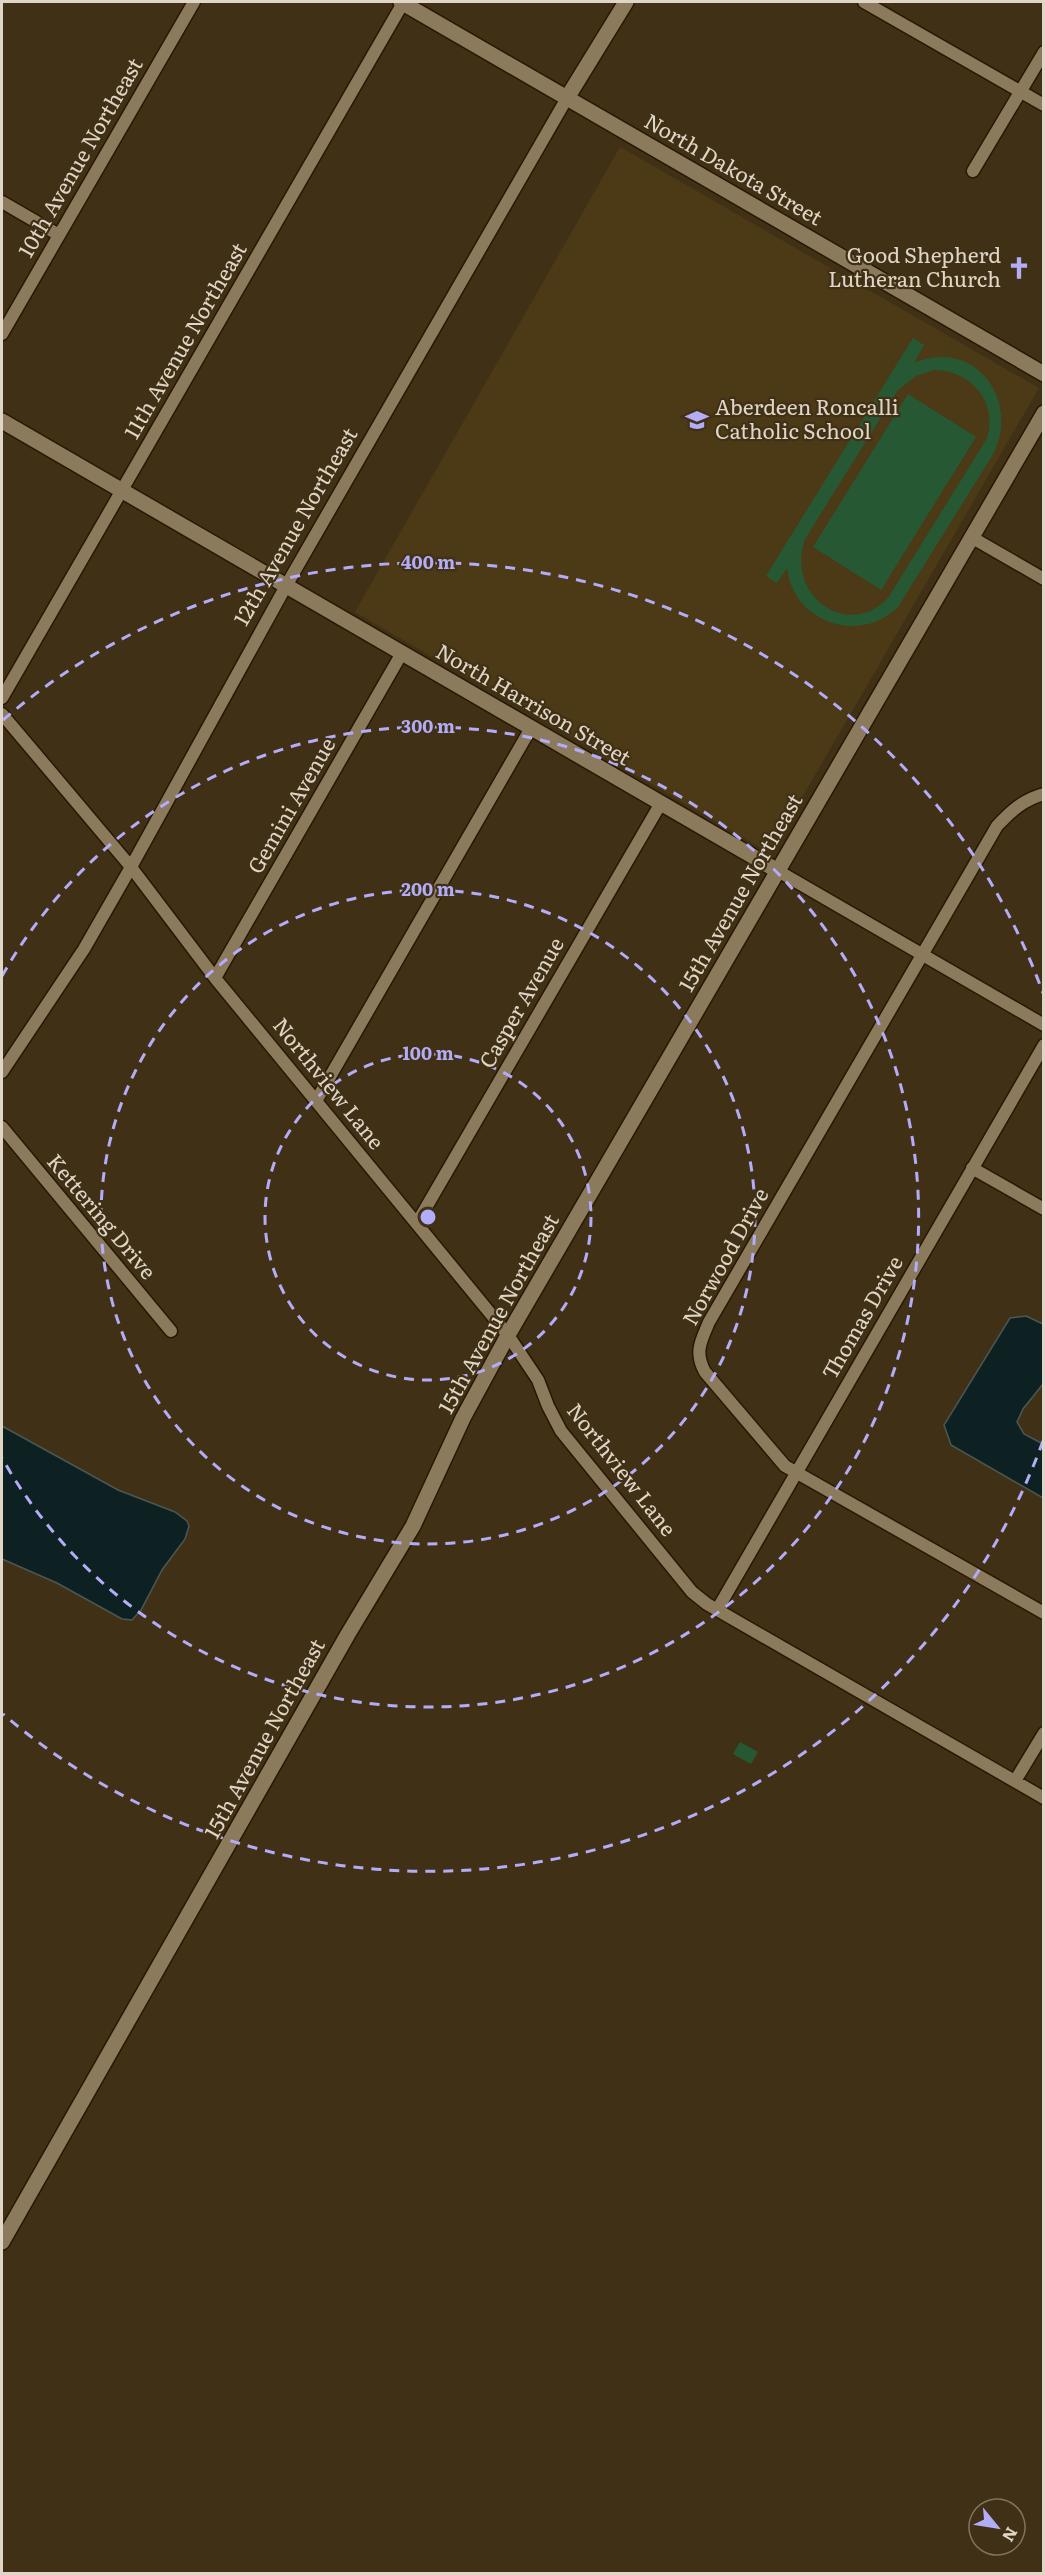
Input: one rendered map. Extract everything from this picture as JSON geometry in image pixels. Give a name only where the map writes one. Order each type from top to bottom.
[{"type":"street","name":"10th Avenue Northeast","points":[[2,334],[194,2]]},
{"type":"street","name":"North Dakota Street","points":[[402,2],[1044,374]]},
{"type":"street","name":"11th Avenue Northeast","points":[[2,698],[402,2]]},
{"type":"street","name":"12th Avenue Northeast","points":[[2,1072],[84,949],[286,586],[567,98],[626,2]]},
{"type":"street","points":[[864,2],[1044,105]]},
{"type":"street","points":[[973,171],[1044,52]]},
{"type":"street","points":[[2,202],[59,236]]},
{"type":"street","name":"15th Avenue Northeast","points":[[2,2242],[348,1634],[413,1526],[463,1418],[508,1335],[1044,413]]},
{"type":"street","name":"North Harrison Street","points":[[2,421],[1044,1025]]},
{"type":"street","points":[[970,537],[1044,579]]},
{"type":"street","name":"Gemini Avenue","points":[[215,978],[402,653]]},
{"type":"street","name":"Northview Lane","points":[[2,714],[131,867],[215,978],[508,1335],[538,1380],[561,1431],[692,1592],[717,1610],[1044,1798]]},
{"type":"street","points":[[316,1101],[531,728]]},
{"type":"street","name":"Norwood Drive","points":[[1044,794],[1029,799],[1010,811],[997,826],[709,1322],[698,1347],[699,1362],[705,1372],[778,1459],[796,1473],[1044,1613]]},
{"type":"street","name":"Casper Avenue","points":[[417,1223],[661,803]]},
{"type":"street","name":"Thomas Drive","points":[[717,1610],[1044,1045]]},
{"type":"street","name":"Kettering Drive","points":[[2,1127],[171,1331]]},
{"type":"street","points":[[972,1168],[1044,1209]]},
{"type":"street","points":[[1015,1781],[1044,1733]]},
{"type":"shaded area","points":[[620,147],[1039,388],[770,853],[355,612]]},
{"type":"green space","points":[[913,338],[924,345],[914,363],[936,357],[956,359],[973,366],[987,379],[997,396],[1001,415],[1000,435],[992,456],[898,607],[883,618],[865,625],[848,626],[830,622],[815,615],[802,603],[792,587],[787,568],[777,583],[766,576]],"holes":[[[934,370],[960,376],[970,383],[985,402],[989,414],[986,440],[888,598],[872,610],[855,615],[839,613],[824,606],[812,594],[804,578],[801,560],[805,539],[898,390],[916,376]]]},
{"type":"green space","points":[[908,394],[976,437],[881,590],[813,547]]},
{"type":"green space","points":[[740,1742],[758,1752],[751,1764],[733,1754]]},
{"type":"water","points":[[1026,1316],[1043,1324],[1043,1384],[1023,1409],[1017,1422],[1024,1434],[1043,1444],[1043,1498],[951,1445],[944,1425],[1010,1318]]},
{"type":"water","points":[[2,1426],[118,1490],[175,1512],[187,1521],[189,1526],[185,1539],[162,1570],[141,1610],[132,1620],[122,1619],[57,1583],[2,1559]]},
{"type":"place","name":"Good Shepherd Lutheran Church","points":[[1019,268]]},
{"type":"place","name":"Aberdeen Roncalli Catholic School","points":[[697,420]]}]
